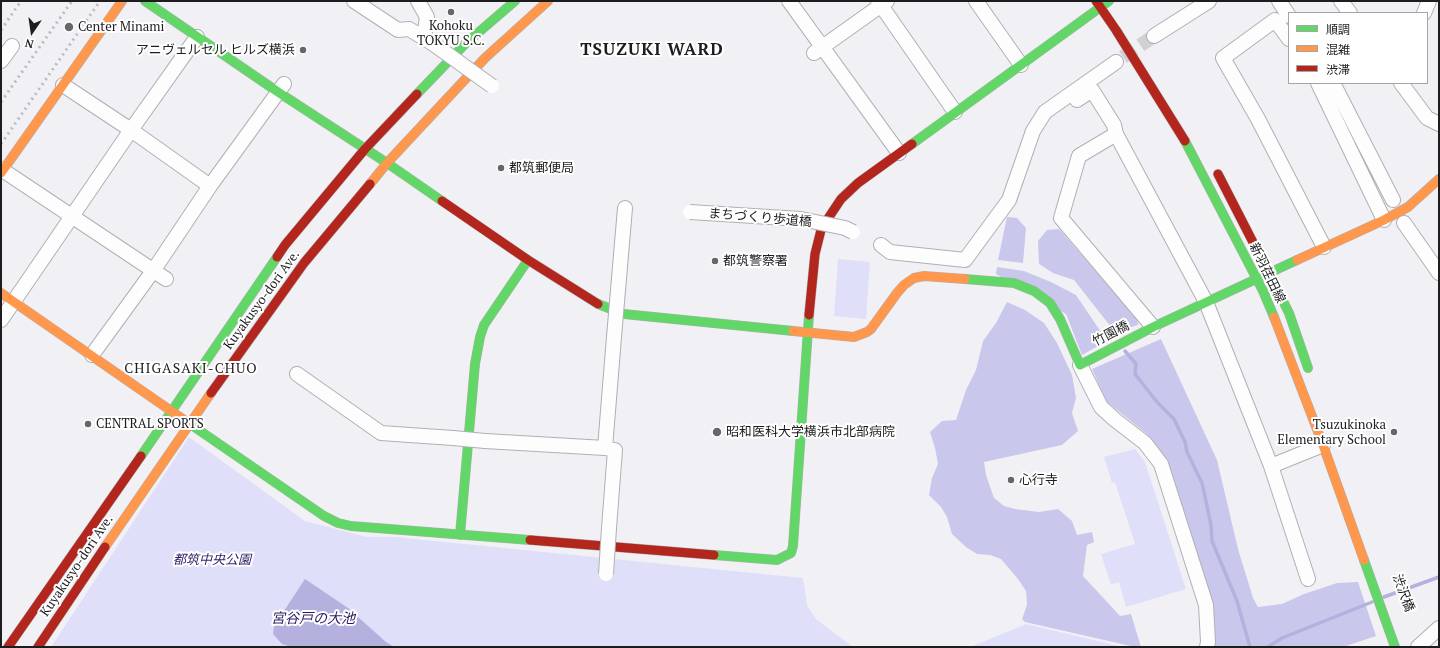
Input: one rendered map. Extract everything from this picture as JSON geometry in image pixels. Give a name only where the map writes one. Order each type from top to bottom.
[{"type":"street","points":[[122,1],[2,171],[166,279]]},
{"type":"street","points":[[145,1],[197,37],[283,86],[365,149],[528,260],[600,305],[624,314],[854,337],[867,332],[897,293],[904,285],[914,278],[924,276],[998,281],[1014,284],[1034,291],[1050,303],[1060,319],[1080,365],[1101,406],[1114,419],[1145,443],[1161,464],[1206,604],[1207,647]]},
{"type":"street","points":[[354,1],[398,30],[409,28],[492,86]]},
{"type":"street","points":[[418,1],[427,17],[428,40]]},
{"type":"street","points":[[387,163],[369,140],[465,44],[515,1]]},
{"type":"street","name":"Kuyakusyo-dori Ave.","points":[[38,647],[189,423],[304,263],[387,163],[485,58],[548,1]]},
{"type":"street","points":[[789,1],[818,50],[899,153]]},
{"type":"street","points":[[976,1],[1021,65]]},
{"type":"street","points":[[1154,36],[1208,1]]},
{"type":"street","points":[[1278,1],[1288,15]]},
{"type":"street","points":[[1341,1],[1349,12]]},
{"type":"street","points":[[1424,12],[1430,1]]},
{"type":"street","points":[[818,50],[882,3],[956,112]]},
{"type":"street","points":[[1,293],[324,516],[338,523],[351,526],[777,560],[791,553],[793,546],[815,254],[821,230],[838,204],[849,191],[1021,65],[1098,4],[1112,3]]},
{"type":"street","name":"新羽荏田線","points":[[1098,4],[1171,117],[1191,152],[1257,279],[1282,336],[1324,445],[1370,577]]},
{"type":"street","points":[[1288,37],[1275,20],[1223,58],[1258,120],[1324,247]]},
{"type":"street","points":[[1,320],[131,130],[197,37]]},
{"type":"street","points":[[1,61],[12,46]]},
{"type":"street","points":[[881,245],[890,252],[965,260],[1009,200],[1033,131],[1045,112],[1116,62]]},
{"type":"street","points":[[1318,84],[1384,220]]},
{"type":"street","points":[[1334,84],[1393,200]]},
{"type":"street","points":[[1402,84],[1427,118],[1439,124]]},
{"type":"street","points":[[63,85],[131,130],[210,186]]},
{"type":"street","points":[[92,355],[153,271],[210,186],[283,86]]},
{"type":"street","points":[[1060,101],[1073,103],[1092,90],[1114,125],[1116,134],[1206,302],[1271,466],[1308,579]]},
{"type":"street","points":[[1116,134],[1078,156],[1061,218],[1154,327]]},
{"type":"street","name":"Kuyakusyo-dori Ave.","points":[[8,647],[74,554],[285,245],[365,149],[369,140]]},
{"type":"street","name":"新羽荏田線","points":[[1214,168],[1270,273],[1288,313],[1312,379]]},
{"type":"street","name":"竹園橋","points":[[1080,365],[1206,302],[1384,220],[1408,207],[1439,179]]},
{"type":"street","points":[[605,448],[626,208]]},
{"type":"street","name":"まちづくり歩道橋","points":[[690,212],[801,219],[845,228],[853,232]]},
{"type":"street","points":[[1404,223],[1439,273]]},
{"type":"street","points":[[460,535],[475,364],[480,337],[484,325],[528,260]]},
{"type":"street","points":[[297,374],[382,433],[605,448],[615,450],[606,574]]},
{"type":"street","points":[[1271,466],[1324,445]]},
{"type":"street","name":"渋沢橋","points":[[1370,577],[1395,647]]},
{"type":"street","points":[[1418,647],[1439,628]]},
{"type":"green space","points":[[838,259],[870,262],[866,319],[834,316]]},
{"type":"green space","name":"都筑中央公園","points":[[189,437],[305,521],[367,537],[395,537],[803,578],[807,605],[816,619],[853,647],[51,647]]},
{"type":"green space","points":[[1135,449],[1145,462],[1186,589],[1126,607],[1119,582],[1111,585],[1101,554],[1135,544],[1115,482],[1112,483],[1104,457]]},
{"type":"green space","points":[[1026,624],[1123,647],[970,647]]},
{"type":"shaded area","points":[[1007,217],[1017,218],[1026,228],[1023,263],[998,260]]},
{"type":"shaded area","points":[[1059,229],[1137,319],[1138,325],[1115,332],[1074,280],[1053,273],[1039,264],[1038,241],[1047,230]]},
{"type":"shaded area","points":[[997,267],[1024,271],[1051,282],[1076,295],[1107,341],[1082,355],[1066,314],[996,274]]},
{"type":"shaded area","points":[[1007,302],[1025,310],[1044,323],[1057,343],[1072,375],[1076,398],[1072,413],[1078,431],[1062,445],[984,462],[986,475],[994,498],[1004,506],[1015,509],[1039,512],[1058,509],[1072,521],[1077,535],[1092,532],[1094,542],[1087,545],[1083,576],[1120,616],[1131,614],[1141,647],[1135,647],[1025,622],[1022,619],[1027,605],[1026,591],[1018,579],[1001,559],[990,555],[977,554],[966,547],[952,534],[947,517],[941,507],[929,495],[932,478],[938,464],[930,432],[942,421],[956,420],[966,390],[976,370],[983,341],[996,323]]},
{"type":"shaded area","points":[[1161,339],[1217,460],[1238,549],[1253,598],[1258,607],[1282,604],[1304,594],[1337,583],[1358,582],[1376,636],[1343,647],[1209,647],[1163,456],[1147,434],[1106,401],[1092,369]]},
{"type":"water","name":"宮谷戸の大池","points":[[305,579],[348,608],[386,642],[394,647],[291,647],[282,644],[273,634],[274,626]]},
{"type":"waterway","points":[[1125,351],[1136,364],[1135,374],[1157,402],[1174,419],[1185,442],[1187,452],[1202,483],[1211,525],[1212,541],[1237,601],[1250,647]]},
{"type":"waterway","points":[[1384,597],[1439,577]]},
{"type":"waterway","points":[[1268,647],[1282,638],[1372,602]]},
{"type":"tunnel","points":[[1123,57],[1154,36]]},
{"type":"railway","points":[[1,30],[21,1]]},
{"type":"railway","points":[[1,102],[72,1]]},
{"type":"railway","points":[[1,144],[100,1]]},
{"type":"traffic: fast","points":[[145,1],[442,201]]},
{"type":"traffic: fast","points":[[417,94],[465,44],[515,1]]},
{"type":"traffic: fast","points":[[912,144],[1109,1]]},
{"type":"traffic: fast","points":[[1185,141],[1263,291],[1274,317]]},
{"type":"traffic: fast","points":[[141,456],[277,257]]},
{"type":"traffic: fast","points":[[460,535],[475,364],[480,337],[484,325],[528,260]]},
{"type":"traffic: fast","points":[[965,279],[1014,283],[1034,291],[1050,303],[1060,319],[1080,365],[1153,327],[1297,260]]},
{"type":"traffic: fast","points":[[1279,293],[1289,313],[1308,368]]},
{"type":"traffic: fast","points":[[598,304],[624,314],[793,331]]},
{"type":"traffic: fast","points":[[714,555],[777,560],[791,553],[793,546],[809,315]]},
{"type":"traffic: fast","points":[[190,424],[324,516],[338,523],[351,526],[530,540]]},
{"type":"traffic: fast","points":[[1364,560],[1395,647]]},
{"type":"traffic: slow","points":[[1,173],[122,1]]},
{"type":"traffic: slow","points":[[370,184],[387,163],[485,58],[548,1]]},
{"type":"traffic: slow","points":[[1297,260],[1384,220],[1408,207],[1439,179]]},
{"type":"traffic: slow","points":[[793,331],[854,337],[871,329],[897,293],[904,285],[914,278],[924,276],[965,279]]},
{"type":"traffic: slow","points":[[1,293],[190,424]]},
{"type":"traffic: slow","points":[[1274,317],[1323,445],[1364,560]]},
{"type":"traffic: slow","points":[[105,547],[211,393]]},
{"type":"traffic: jam","points":[[1096,1],[1116,30],[1185,141]]},
{"type":"traffic: jam","points":[[277,257],[285,245],[365,149],[417,94]]},
{"type":"traffic: jam","points":[[809,315],[815,254],[821,230],[827,220],[841,199],[858,183],[912,144]]},
{"type":"traffic: jam","points":[[1218,174],[1279,293]]},
{"type":"traffic: jam","points":[[211,393],[304,263],[370,184]]},
{"type":"traffic: jam","points":[[442,201],[528,260],[598,304]]},
{"type":"traffic: jam","points":[[8,647],[141,456]]},
{"type":"traffic: jam","points":[[530,540],[714,555]]},
{"type":"traffic: jam","points":[[38,647],[105,547]]},
{"type":"place","name":"Kohoku TOKYU S.C.","points":[[451,12]]},
{"type":"place","name":"Center Minami","points":[[69,27]]},
{"type":"place","name":"アニヴェルセル ヒルズ横浜","points":[[303,50]]},
{"type":"place","name":"都筑郵便局","points":[[501,168]]},
{"type":"place","name":"都筑警察署","points":[[715,261]]},
{"type":"place","name":"CENTRAL SPORTS","points":[[88,424]]},
{"type":"place","name":"昭和医科大学横浜市北部病院","points":[[717,432]]},
{"type":"place","name":"Tsuzukinoka Elementary School","points":[[1394,432]]},
{"type":"place","name":"心行寺","points":[[1011,480]]},
{"type":"district","name":"TSUZUKI WARD","points":[[652,50]]},
{"type":"district","name":"CHIGASAKI-CHUO","points":[[191,369]]}]
